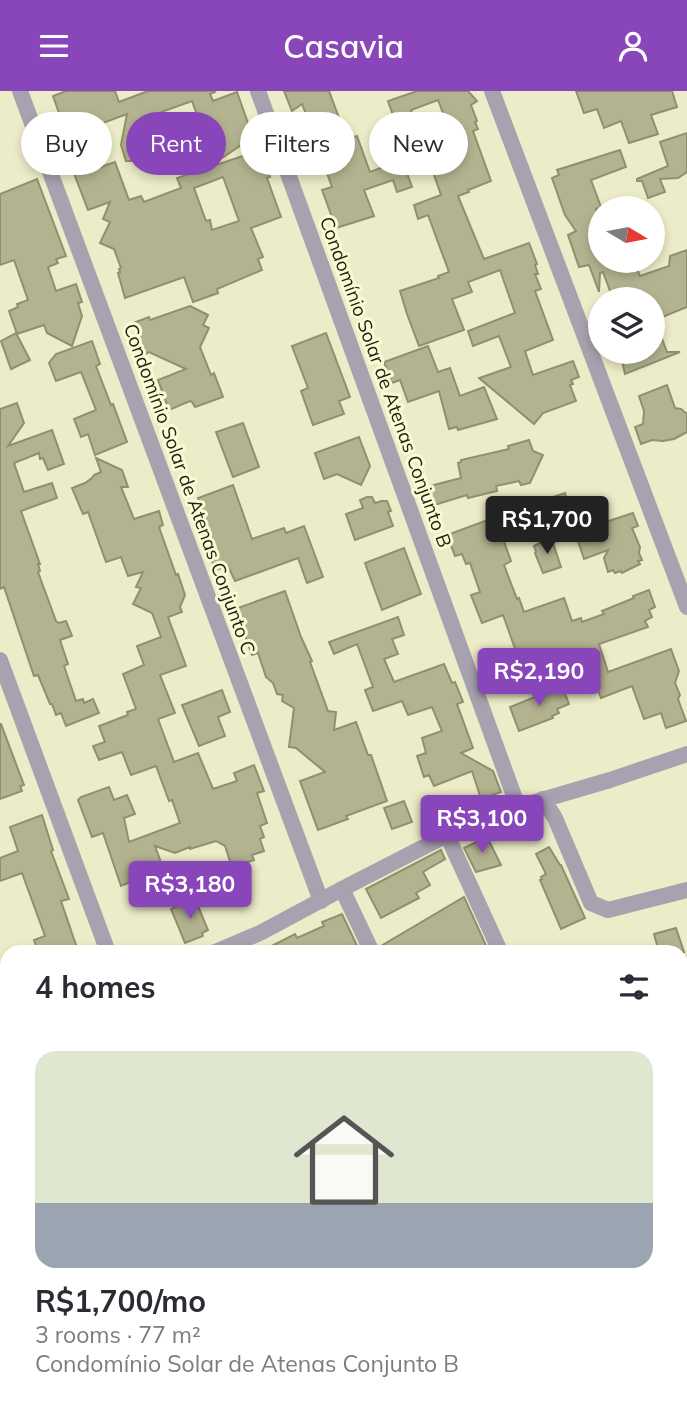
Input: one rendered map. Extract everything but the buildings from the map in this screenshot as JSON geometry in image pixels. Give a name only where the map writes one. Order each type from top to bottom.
[{"type":"street","name":"Condomínio Solar de Atenas Conjunto C","points":[[20,91],[321,901]]},
{"type":"street","name":"Condomínio Solar de Atenas Conjunto B","points":[[258,91],[518,807]]},
{"type":"street","points":[[492,91],[687,607]]},
{"type":"street","points":[[0,660],[105,945]]},
{"type":"street","points":[[232,945],[260,933],[447,835],[518,807],[687,754]]},
{"type":"street","points":[[543,799],[555,817],[592,903],[597,907],[608,910],[687,890]]},
{"type":"street","points":[[447,835],[497,945]]},
{"type":"street","points":[[342,889],[369,945]]}]
